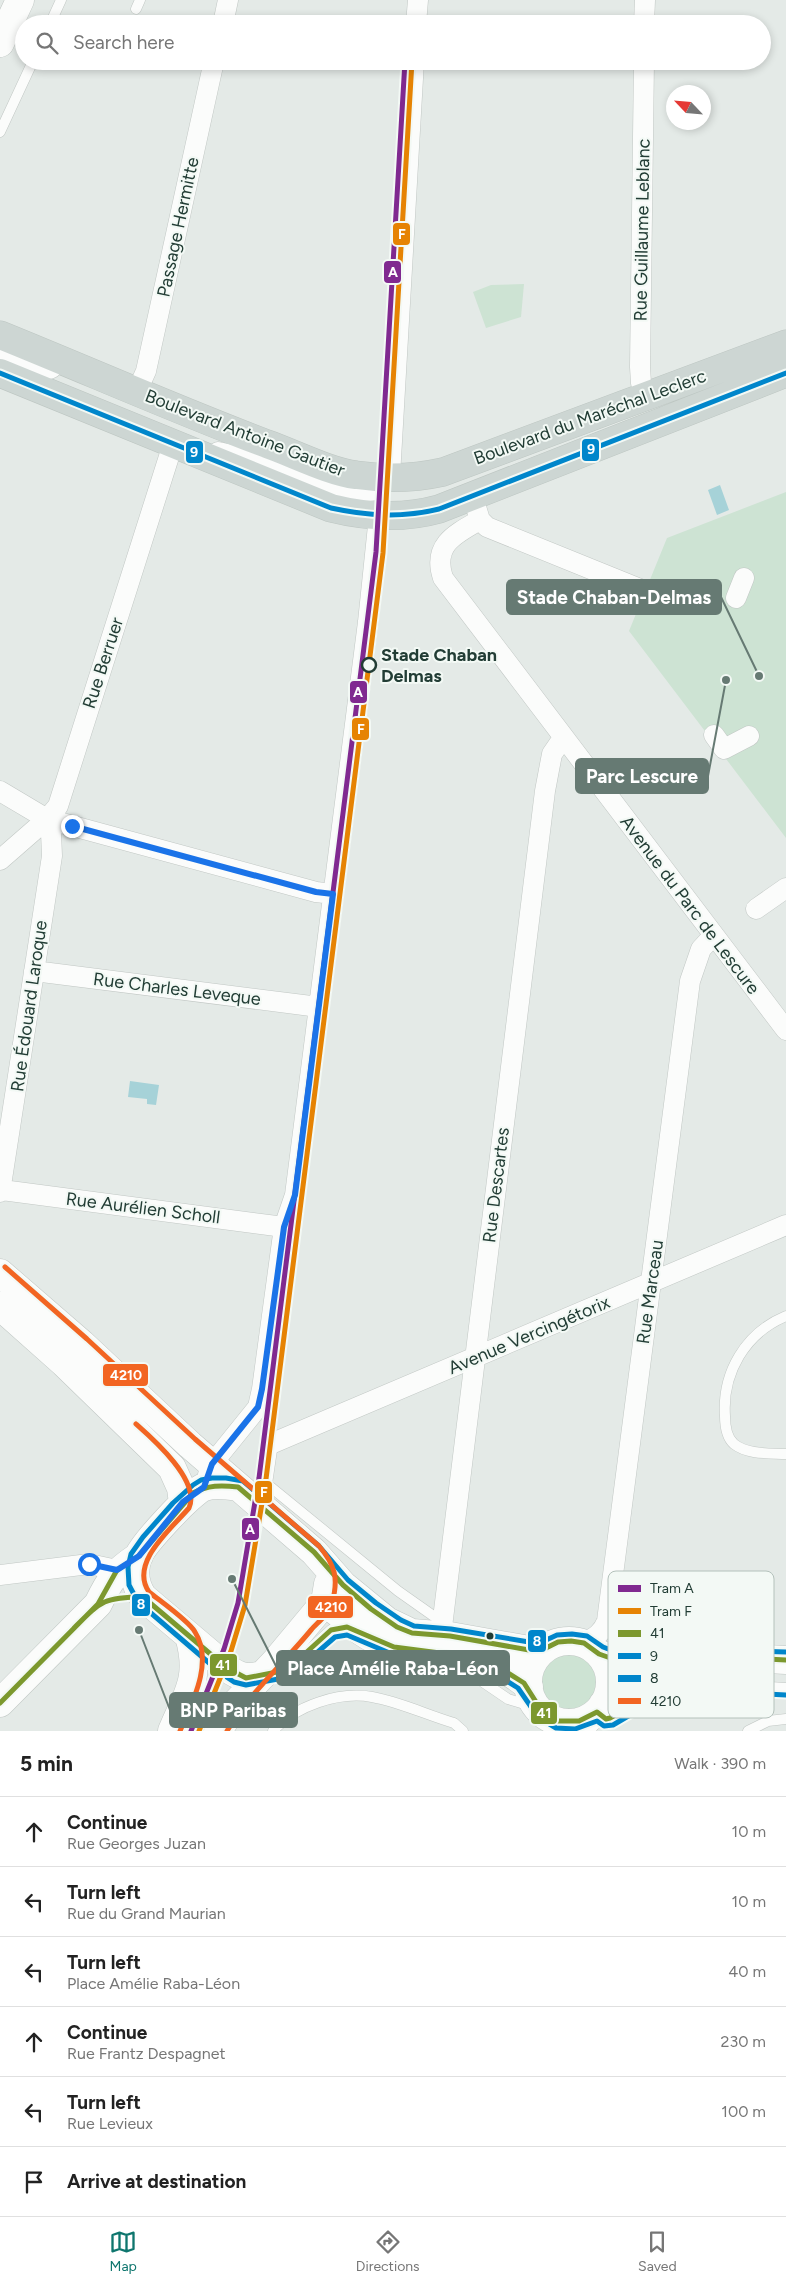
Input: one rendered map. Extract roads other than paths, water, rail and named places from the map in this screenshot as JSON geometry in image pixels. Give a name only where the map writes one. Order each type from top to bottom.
[{"type":"main road","points":[[0,43],[20,0]]},
{"type":"main road","name":"Boulevard Antoine Gautier","points":[[0,335],[125,386],[192,416],[329,467],[355,475],[390,476]]},
{"type":"main road","name":"Boulevard du Maréchal Leclerc","points":[[390,476],[416,476],[443,472],[786,344]]},
{"type":"main road","points":[[0,350],[22,358],[125,386]]},
{"type":"main road","name":"Boulevard du Maréchal Leclerc","points":[[379,516],[415,516],[439,509],[476,508],[786,372]]},
{"type":"main road","name":"Boulevard Antoine Gautier","points":[[0,373],[331,508],[379,516]]},
{"type":"main road","points":[[0,1273],[82,1344],[200,1485]]},
{"type":"main road","points":[[0,1306],[64,1363],[172,1468],[181,1488],[200,1485],[238,1487],[314,1552],[326,1567],[371,1609],[397,1627],[412,1633],[529,1650],[546,1648],[558,1642],[571,1640],[608,1656]]},
{"type":"main road","points":[[0,1702],[98,1604],[106,1585],[200,1485]]},
{"type":"main road","points":[[128,1563],[143,1598],[188,1636],[237,1675],[246,1678],[262,1675]]},
{"type":"main road","points":[[218,1731],[228,1713],[325,1602],[328,1581],[326,1567]]},
{"type":"main road","points":[[98,1604],[116,1597],[143,1598]]},
{"type":"main road","points":[[325,1602],[372,1639],[396,1647],[440,1637]]},
{"type":"main road","points":[[172,1731],[195,1673],[194,1654],[188,1636]]},
{"type":"main road","points":[[440,1637],[461,1654],[503,1668],[550,1716],[570,1723],[595,1715],[608,1706]]},
{"type":"main road","points":[[546,1648],[532,1665],[550,1716]]},
{"type":"main road","points":[[592,1649],[607,1665],[608,1669]]},
{"type":"main road","points":[[595,1715],[608,1694]]},
{"type":"street","points":[[224,15],[228,0]]},
{"type":"street","points":[[417,15],[418,0]]},
{"type":"street","points":[[644,15],[645,0]]},
{"type":"street","name":"Passage Hermitte","points":[[125,386],[146,371],[212,70]]},
{"type":"street","points":[[390,476],[413,70]]},
{"type":"street","name":"Rue Guillaume Leblanc","points":[[644,70],[640,367],[641,383],[647,397]]},
{"type":"street","name":"Boulevard Antoine Gautier","points":[[173,444],[252,459],[326,486],[354,493],[376,490],[390,476]]},
{"type":"street","name":"Rue Berruer","points":[[0,860],[47,819],[58,806],[173,444]]},
{"type":"street","points":[[476,508],[487,527],[645,591]]},
{"type":"street","name":"Avenue du Parc de Lescure","points":[[476,508],[448,541],[439,560],[443,578],[786,1030]]},
{"type":"street","points":[[200,1485],[258,1407],[262,1389],[284,1227],[295,1195],[369,612],[379,516]]},
{"type":"street","points":[[714,735],[724,749],[744,732]]},
{"type":"street","name":"Rue Descartes","points":[[440,1637],[545,791],[552,754],[563,738]]},
{"type":"street","points":[[0,790],[47,819],[316,892],[333,894]]},
{"type":"street","name":"Rue Édouard Laroque","points":[[1,1191],[52,856],[51,832],[47,819]]},
{"type":"street","points":[[760,914],[786,888]]},
{"type":"street","points":[[760,914],[786,894]]},
{"type":"street","points":[[760,914],[786,902]]},
{"type":"street","name":"Rue Marceau","points":[[613,1571],[690,981],[701,950],[713,936]]},
{"type":"street","name":"Rue Charles Leveque","points":[[34,971],[319,1007]]},
{"type":"street","name":"Rue Aurélien Scholl","points":[[1,1191],[284,1227]]},
{"type":"street","name":"Avenue Vercingétorix","points":[[272,1443],[786,1225]]},
{"type":"street","points":[[0,1575],[89,1564],[128,1563]]},
{"type":"street","name":"Rue Marceau","points":[[592,1649],[596,1637],[603,1630],[608,1612]]},
{"type":"lane","points":[[54,15],[61,0]]},
{"type":"lane","points":[[0,132],[29,70]]},
{"type":"lane","points":[[786,1316],[776,1320],[738,1355],[727,1381],[724,1406],[728,1437],[734,1444],[752,1451],[786,1454]]},
{"type":"lane","points":[[272,1443],[267,1484],[356,1556],[440,1637]]},
{"type":"lane","points":[[262,1675],[287,1670],[331,1630],[337,1628],[356,1628]]},
{"type":"lane","points":[[273,1731],[288,1717],[300,1710],[331,1700],[353,1696],[373,1697],[454,1723],[463,1731]]},
{"type":"lane","points":[[595,1715],[606,1719],[610,1718]]},
{"type":"lane","points":[[748,1731],[768,1721],[786,1719]]},
{"type":"water","points":[[720,485],[729,510],[717,515],[708,490]]},
{"type":"water","points":[[130,1081],[159,1085],[156,1105],[147,1104],[147,1099],[128,1097]]},
{"type":"tunnel","points":[[645,591],[678,604]]},
{"type":"tram line","name":"A","points":[[191,1731],[224,1649],[238,1603],[259,1478],[376,552],[404,70]]},
{"type":"tram line","name":"F","points":[[199,1731],[231,1651],[245,1605],[266,1479],[383,553],[411,70]]},
{"type":"place","name":"Stade Chaban Delmas","points":[[369,665]]},
{"type":"place","name":"Stade Chaban-Delmas","points":[[759,676]]},
{"type":"place","name":"Parc Lescure","points":[[726,680]]},
{"type":"place","name":"Place Amélie Raba-Léon","points":[[232,1579]]},
{"type":"place","name":"BNP Paribas","points":[[139,1630]]}]
